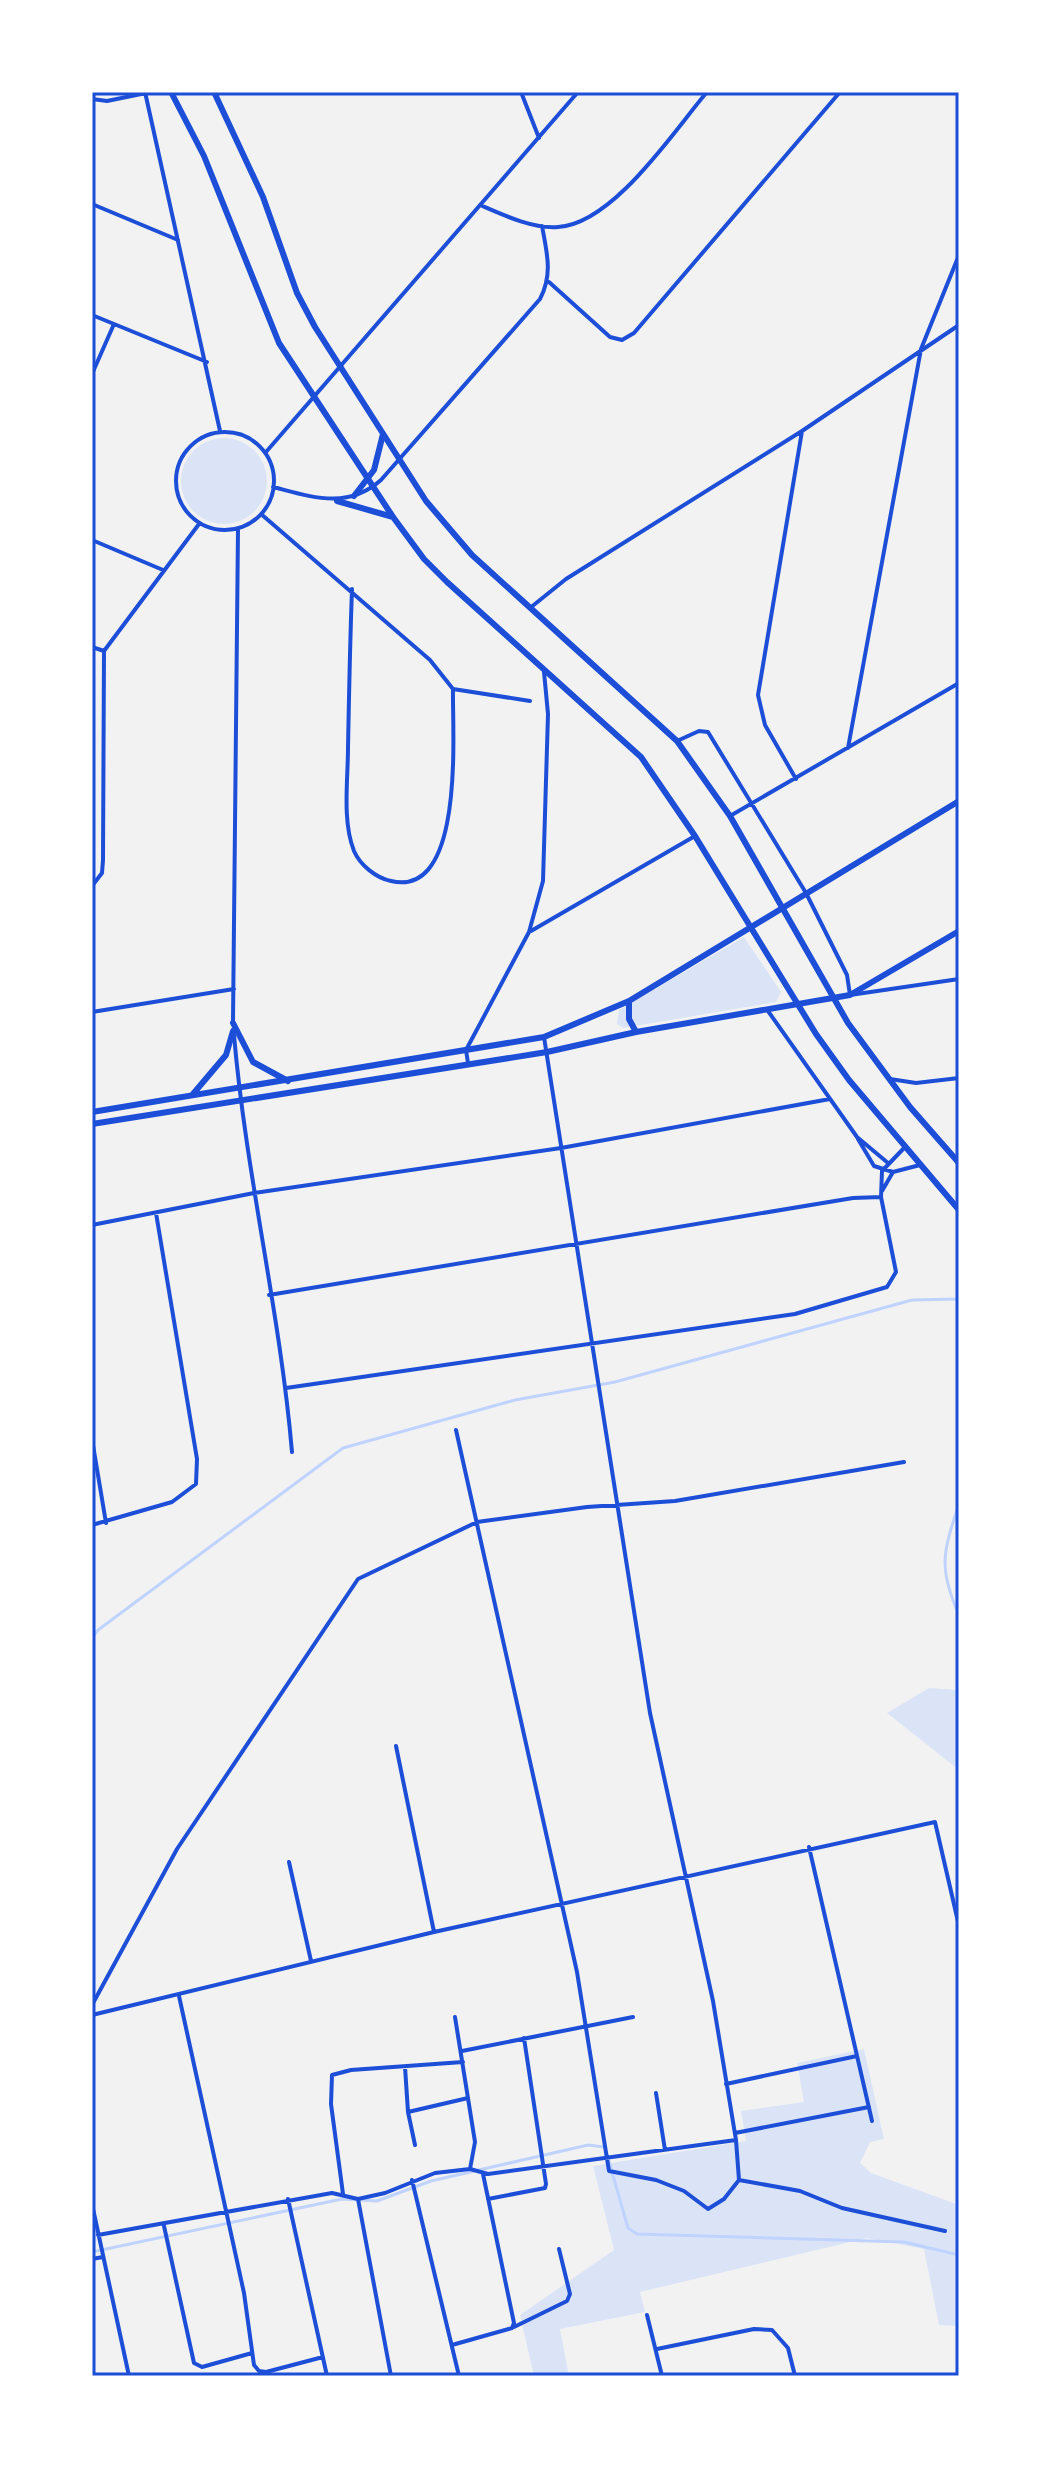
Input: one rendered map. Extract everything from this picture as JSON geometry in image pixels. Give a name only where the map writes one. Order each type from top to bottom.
[{"type":"main road","points":[[171,92],[204,156],[279,343],[393,517],[424,559],[447,582],[543,665],[641,757],[695,836],[798,1005],[849,1080],[959,1210]]},
{"type":"main road","points":[[214,92],[263,197],[297,293],[340,368],[449,532],[677,741],[730,816],[784,907],[833,999],[888,1078],[959,1163]]},
{"type":"main road","points":[[354,496],[369,479],[380,453],[383,434]]},
{"type":"main road","points":[[337,501],[393,517]]},
{"type":"main road","points":[[92,1112],[544,1037],[629,1001],[959,801]]},
{"type":"main road","points":[[92,1124],[547,1052],[636,1032],[833,999],[850,995],[959,931]]},
{"type":"main road","points":[[629,1001],[629,1019],[636,1032]]},
{"type":"main road","points":[[233,1027],[253,1062],[288,1081]]},
{"type":"main road","points":[[192,1095],[226,1055],[233,1027]]},
{"type":"main road","points":[[362,1069],[363,1080]]},
{"type":"street","points":[[92,99],[107,101],[151,92]]},
{"type":"street","points":[[521,92],[539,138]]},
{"type":"street","points":[[266,452],[578,92]]},
{"type":"street","points":[[480,205],[542,226],[568,226],[603,208],[707,92]]},
{"type":"street","points":[[549,282],[610,337],[622,340],[634,333],[840,92]]},
{"type":"street","points":[[145,94],[220,431]]},
{"type":"street","points":[[92,204],[178,240]]},
{"type":"street","points":[[273,487],[337,501],[374,486],[540,299],[549,282],[542,226]]},
{"type":"street","points":[[848,748],[921,349],[959,255]]},
{"type":"street","points":[[92,315],[207,362]]},
{"type":"street","points":[[92,374],[114,324]]},
{"type":"street","points":[[530,608],[566,579],[802,431],[959,325]]},
{"type":"street","points":[[220,431],[245,436],[266,452],[274,471],[273,487],[261,514],[238,529],[209,528],[199,524],[179,501],[176,472],[186,451],[220,431]]},
{"type":"street","points":[[796,779],[765,725],[758,695],[802,431]]},
{"type":"street","points":[[261,514],[352,589],[430,660],[453,689],[449,825],[441,850],[421,875],[393,882],[377,876],[361,863],[351,840],[347,795],[352,589]]},
{"type":"street","points":[[92,886],[102,873],[103,860],[104,651],[199,524]]},
{"type":"street","points":[[238,529],[233,1027],[239,1100],[286,1388],[292,1452]]},
{"type":"street","points":[[92,540],[163,570]]},
{"type":"street","points":[[92,647],[104,651]]},
{"type":"street","points":[[468,1063],[466,1050],[529,932],[543,881],[548,698],[543,665]]},
{"type":"street","points":[[730,816],[959,683]]},
{"type":"street","points":[[453,689],[530,701]]},
{"type":"street","points":[[677,741],[699,731],[708,732],[806,893],[847,975],[850,995],[959,979]]},
{"type":"street","points":[[529,932],[695,836]]},
{"type":"street","points":[[92,1012],[234,989]]},
{"type":"street","points":[[768,1011],[857,1137],[863,1151],[882,1171],[893,1172],[920,1165]]},
{"type":"street","points":[[456,1430],[561,1905],[610,2174],[656,2180],[684,2191],[708,2209],[724,2199],[739,2180],[736,2140],[713,2001],[650,1713],[544,1037]]},
{"type":"street","points":[[888,1078],[916,1083],[959,1078]]},
{"type":"street","points":[[92,1225],[254,1193],[561,1148],[830,1099]]},
{"type":"street","points":[[857,1137],[888,1163]]},
{"type":"street","points":[[286,1388],[795,1314],[887,1287],[896,1272],[881,1195],[882,1171],[905,1147]]},
{"type":"street","points":[[881,1195],[893,1172]]},
{"type":"street","points":[[269,1295],[881,1195]]},
{"type":"street","points":[[92,1525],[172,1502],[190,1492],[196,1484],[197,1459],[156,1213]]},
{"type":"street","points":[[92,1439],[106,1523]]},
{"type":"street","points":[[92,2005],[177,1849],[353,1585],[366,1574],[477,1522],[675,1501],[904,1462]]},
{"type":"street","points":[[396,1746],[434,1932]]},
{"type":"street","points":[[92,2015],[434,1932],[809,1847],[935,1822],[959,1926]]},
{"type":"street","points":[[809,1847],[872,2121]]},
{"type":"street","points":[[289,1862],[311,1962]]},
{"type":"street","points":[[179,1996],[223,2211],[244,2293],[254,2365],[261,2372],[323,2357]]},
{"type":"street","points":[[455,2017],[475,2142],[470,2169]]},
{"type":"street","points":[[462,2051],[633,2017]]},
{"type":"street","points":[[488,2199],[545,2188],[524,2038]]},
{"type":"street","points":[[726,2084],[857,2056]]},
{"type":"street","points":[[343,2194],[331,2104],[332,2075],[351,2070],[463,2062]]},
{"type":"street","points":[[405,2067],[408,2112],[415,2145]]},
{"type":"street","points":[[656,2093],[665,2150]]},
{"type":"street","points":[[408,2112],[468,2098]]},
{"type":"street","points":[[735,2133],[869,2107]]},
{"type":"street","points":[[98,2235],[164,2226],[288,2199],[343,2194],[358,2199],[385,2193],[412,2180],[470,2169],[483,2174],[736,2140]]},
{"type":"street","points":[[483,2174],[512,2328]]},
{"type":"street","points":[[412,2180],[459,2376]]},
{"type":"street","points":[[739,2180],[800,2191],[842,2208],[945,2231]]},
{"type":"street","points":[[288,2199],[327,2376]]},
{"type":"street","points":[[358,2199],[391,2376]]},
{"type":"street","points":[[92,2204],[129,2376]]},
{"type":"street","points":[[164,2226],[194,2363],[202,2367],[252,2353]]},
{"type":"street","points":[[452,2345],[512,2328],[567,2301],[570,2294],[559,2249]]},
{"type":"street","points":[[92,2259],[103,2257]]},
{"type":"street","points":[[647,2315],[662,2376]]},
{"type":"street","points":[[657,2349],[754,2329],[772,2330],[788,2348],[795,2376]]},
{"type":"shaded area","points":[[224,438],[240,442],[254,451],[263,465],[267,481],[263,497],[254,511],[240,520],[224,524],[208,520],[194,511],[185,497],[181,481],[185,465],[194,451],[208,442]]},
{"type":"shaded area","points":[[744,937],[781,992],[776,1002],[623,1028],[617,1024],[619,1010]]},
{"type":"shaded area","points":[[929,1688],[959,1690],[959,1770],[887,1713]]},
{"type":"shaded area","points":[[864,2049],[884,2139],[870,2142],[860,2163],[871,2173],[959,2205],[959,2326],[939,2325],[924,2249],[867,2238],[640,2292],[645,2312],[560,2329],[569,2376],[534,2376],[520,2315],[614,2250],[593,2166],[746,2141],[741,2111],[804,2102],[797,2063]]},
{"type":"waterway","points":[[92,1638],[98,1630],[343,1448],[515,1400],[615,1382],[912,1300],[959,1299]]},
{"type":"waterway","points":[[959,1504],[945,1560],[948,1585],[959,1615]]},
{"type":"waterway","points":[[92,2252],[342,2199],[377,2201],[431,2181],[588,2145],[604,2147]]},
{"type":"waterway","points":[[608,2158],[628,2228],[637,2234],[904,2242],[959,2255]]}]
